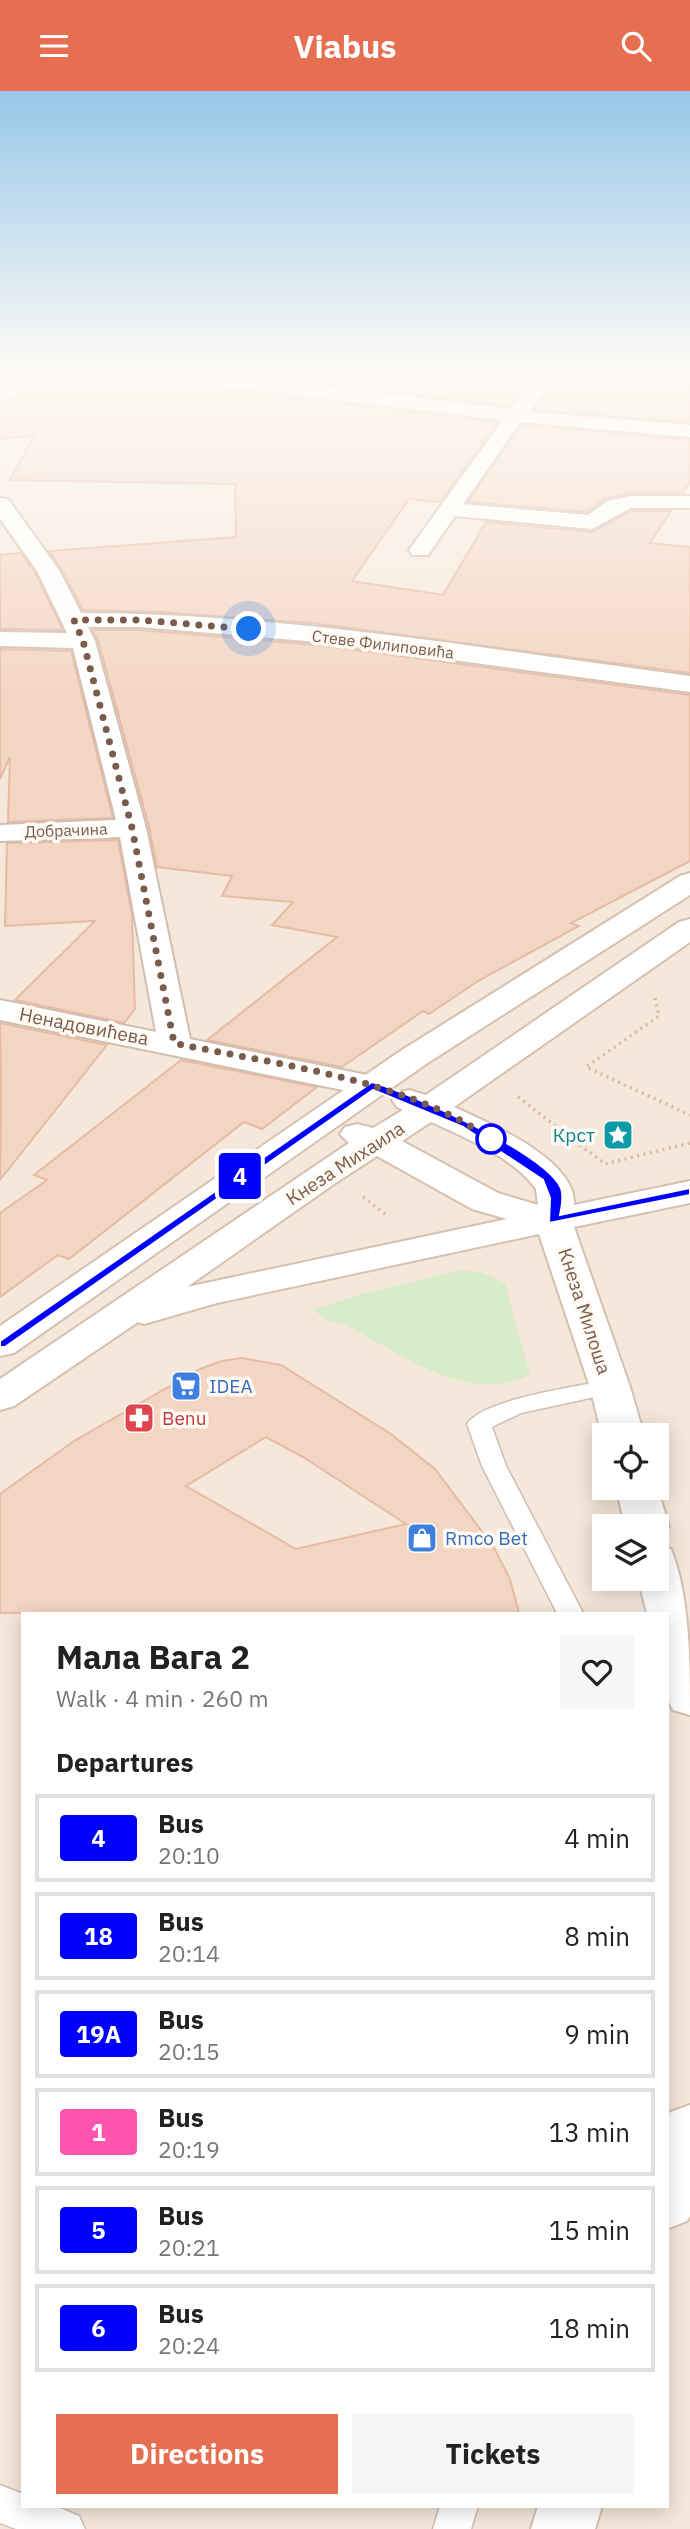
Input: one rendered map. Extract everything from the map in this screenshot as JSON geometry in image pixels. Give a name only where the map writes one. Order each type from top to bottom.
[{"type":"street","points":[[420,551],[466,483]]},
{"type":"street","points":[[447,509],[592,522],[615,506],[631,502],[664,499],[690,502]]},
{"type":"street","points":[[0,505],[48,570],[78,630],[132,828],[174,1043]]},
{"type":"street","name":"Стеве Филиповића","points":[[0,639],[139,620],[305,634],[690,684]]},
{"type":"street","name":"Добрачина","points":[[0,833],[132,828]]},
{"type":"street","points":[[0,1344],[372,1086],[690,882]]},
{"type":"street","name":"Кнеза Михаила","points":[[0,1397],[115,1321],[321,1176],[430,1108],[468,1079],[690,928]]},
{"type":"street","name":"Ненадовићева","points":[[0,1010],[174,1043],[372,1086],[430,1108]]},
{"type":"street","name":"Кнеза Милоша","points":[[430,1108],[468,1125],[547,1177],[555,1188],[553,1220],[620,1423]]},
{"type":"street","points":[[322,1121],[378,1142],[485,1201],[519,1213],[553,1220]]},
{"type":"street","points":[[115,1321],[208,1293],[690,1192]]},
{"type":"street","points":[[667,1591],[684,1640],[690,1697]]},
{"type":"street","points":[[669,2197],[690,2129]]},
{"type":"street","points":[[563,2529],[569,2508]]},
{"type":"lane","name":"Кнеза Милоша","points":[[569,1612],[494,1466],[480,1424],[514,1407],[610,1387]]},
{"type":"lane","points":[[0,2504],[66,2529]]},
{"type":"lane","points":[[452,2529],[458,2508]]},
{"type":"path","points":[[653,991],[659,1016],[586,1067],[690,1115]]},
{"type":"path","points":[[468,1079],[522,1098],[605,1164],[690,1143]]},
{"type":"path","points":[[321,1176],[358,1193],[397,1224],[420,1248]]},
{"type":"shaded area","points":[[0,483],[690,483],[690,2529],[0,2529]]},
{"type":"green space","points":[[461,1270],[481,1272],[505,1283],[530,1375],[506,1383],[482,1384],[458,1380],[410,1361],[344,1324],[329,1321],[313,1310],[362,1294]]},
{"type":"building","points":[[166,483],[454,483],[440,502],[409,499],[352,581],[443,595],[486,522],[592,532],[632,511],[671,511],[650,543],[690,547],[690,673],[311,623],[158,612],[83,610],[49,551],[236,537],[235,484]]},
{"type":"building","points":[[481,483],[690,483],[683,493],[630,493],[606,498],[587,512],[468,502]]},
{"type":"building","points":[[21,553],[35,572],[63,630],[0,629],[0,555]]},
{"type":"building","points":[[92,630],[139,630],[318,645],[690,695],[690,861],[571,923],[579,926],[478,981],[429,1014],[423,1011],[342,1067],[207,1040],[337,937],[272,925],[293,902],[222,896],[232,876],[157,867],[149,827],[98,640]]},
{"type":"building","points":[[0,649],[71,651],[113,818],[8,822],[10,757],[0,779]]},
{"type":"building","points":[[118,840],[132,915],[135,1009],[124,1023],[15,1000],[95,921],[5,926],[7,843]]},
{"type":"building","points":[[0,1023],[107,1045],[0,1180],[1,1094]]},
{"type":"building","points":[[181,1060],[317,1087],[262,1129],[244,1122],[69,1259],[58,1255],[0,1297],[0,1213],[47,1180],[34,1175]]},
{"type":"building","points":[[242,1358],[281,1365],[391,1434],[435,1469],[493,1546],[510,1579],[519,1612],[0,1613],[0,1494],[74,1441],[200,1369],[222,1361]],"holes":[[[266,1437],[303,1457],[406,1524],[296,1549],[186,1486]]]},
{"type":"bus line","name":"4","points":[[0,1344],[270,1154],[372,1086],[468,1125],[510,1150],[547,1177],[555,1188],[553,1220],[690,1192]]},
{"type":"place","name":"Крст","points":[[618,1135]]},
{"type":"place","name":"IDEA","points":[[186,1386]]},
{"type":"place","name":"Benu","points":[[139,1418]]},
{"type":"place","name":"Rmco Bet","points":[[422,1538]]},
{"type":"route","points":[[249,629],[139,620],[74,620],[83,641],[132,828],[174,1043],[372,1086],[430,1108],[491,1139]]}]
